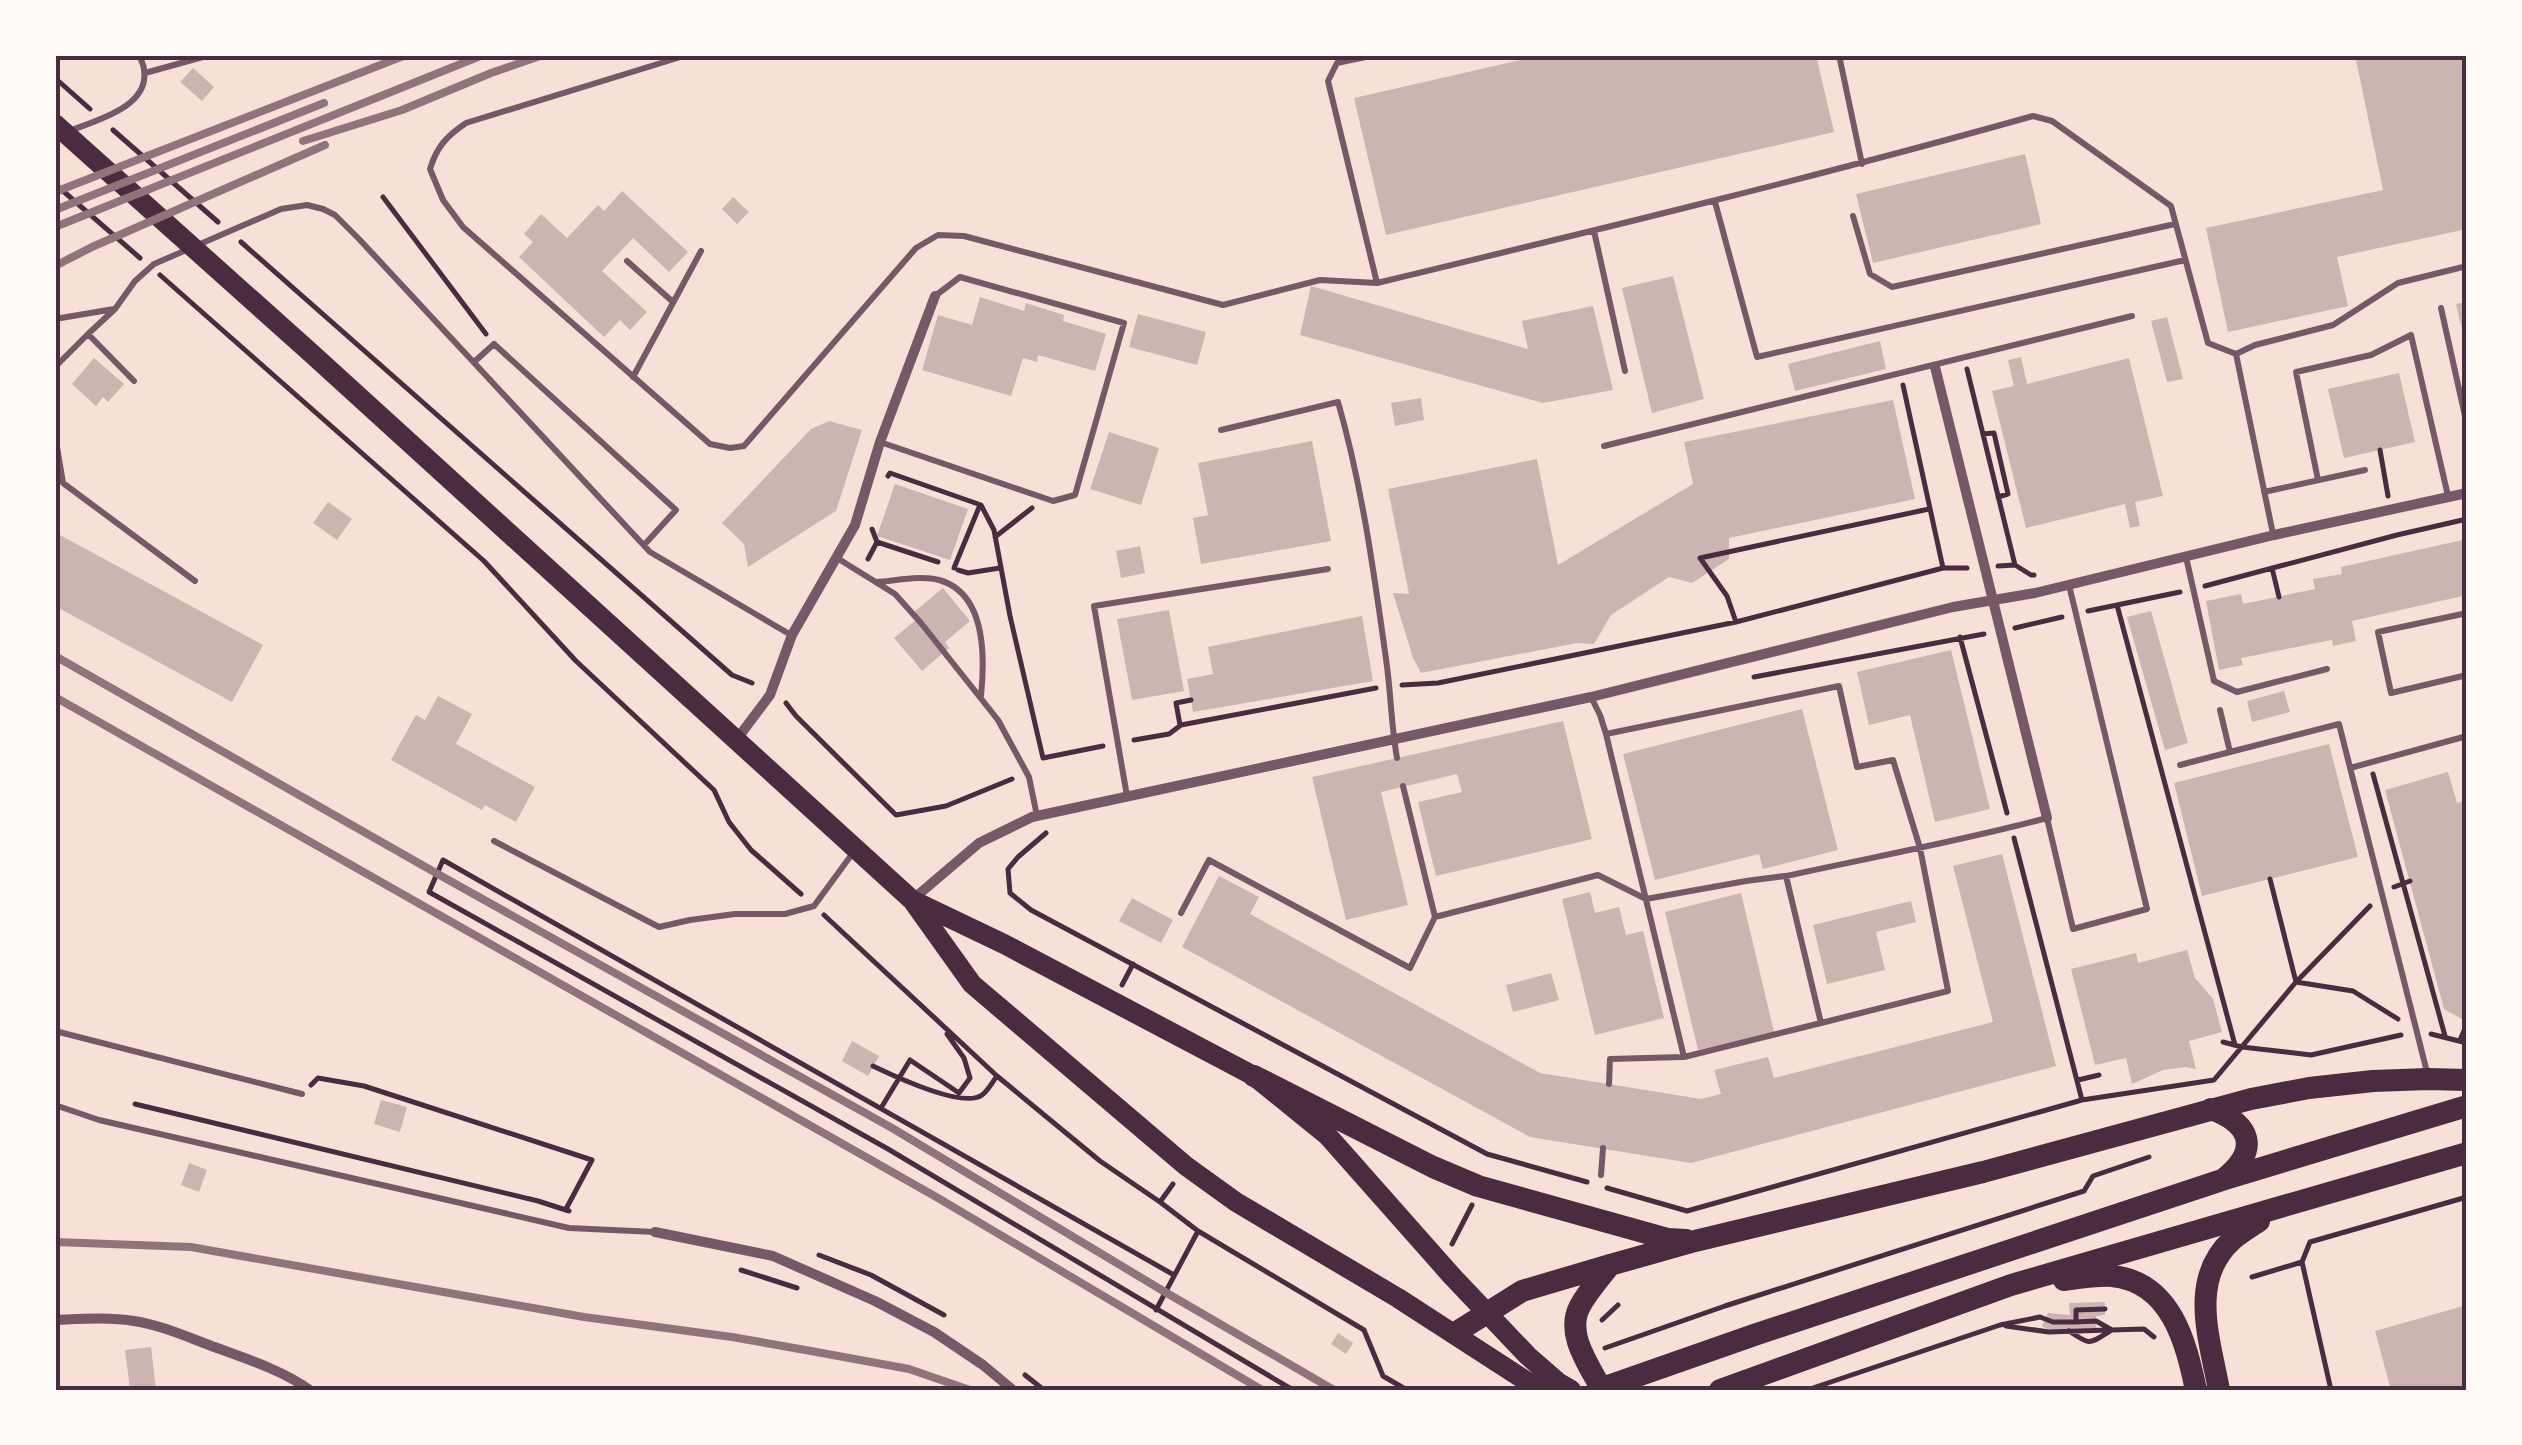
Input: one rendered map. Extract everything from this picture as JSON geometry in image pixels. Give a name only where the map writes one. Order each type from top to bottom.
[{"type":"main road","points":[[55,124],[912,900],[972,984],[1186,1166],[1236,1202],[1454,1333],[1540,1390]]},
{"type":"main road","points":[[912,900],[1433,1167],[1478,1186],[1668,1238],[1695,1241]]},
{"type":"main road","points":[[1254,1076],[1328,1136],[1450,1275],[1528,1356],[1571,1390]]},
{"type":"main road","points":[[1454,1333],[1522,1291],[1695,1241],[1983,1172],[2211,1109],[2309,1088],[2373,1080],[2467,1080]]},
{"type":"main road","points":[[1610,1265],[1579,1307],[1574,1327],[1600,1390],[2225,1179],[2467,1106]]},
{"type":"main road","points":[[2211,1109],[2238,1122],[2247,1145],[2244,1159],[2225,1179]]},
{"type":"main road","points":[[1720,1390],[2011,1285],[2467,1154]]},
{"type":"main road","points":[[2220,1390],[2204,1308],[2205,1294],[2218,1258],[2232,1240],[2275,1210]]},
{"type":"main road","points":[[2011,1285],[2112,1276],[2156,1294],[2174,1319],[2188,1353],[2196,1390]]},
{"type":"street","points":[[737,739],[770,695],[792,635],[855,526],[880,442],[935,296]]},
{"type":"street","points":[[1935,366],[2047,818]]},
{"type":"street","points":[[912,900],[979,843],[1037,816],[1591,697],[1953,607],[2069,585],[2467,493]]},
{"type":"street","points":[[654,1232],[772,1256],[875,1300],[934,1332],[1013,1390]]},
{"type":"street","points":[[55,1320],[134,1321],[167,1329],[261,1364],[310,1390]]},
{"type":"lane","points":[[55,137],[128,108],[142,88],[145,73],[139,55]]},
{"type":"lane","points":[[145,73],[182,59],[210,55]]},
{"type":"lane","points":[[687,55],[466,122],[437,148],[430,168],[443,200],[463,227],[710,444],[730,448],[744,446],[916,248],[938,235],[964,236],[1223,305],[1320,280],[1378,283],[1715,202],[2034,116],[2052,121],[2170,206],[2208,343],[2236,354],[2255,345],[2333,325],[2398,283],[2467,266]]},
{"type":"lane","points":[[1374,55],[1337,64],[1328,81],[1378,283]]},
{"type":"lane","points":[[1839,55],[1862,164]]},
{"type":"lane","points":[[1715,202],[1756,357],[2185,260]]},
{"type":"lane","points":[[55,367],[115,309],[135,281],[154,264],[281,209],[307,205],[323,209],[335,215],[650,552],[792,635]]},
{"type":"lane","points":[[1853,216],[1870,274],[1892,287],[2176,224]]},
{"type":"lane","points":[[1594,231],[1625,371]]},
{"type":"lane","points":[[632,377],[701,252]]},
{"type":"lane","points":[[627,261],[673,302]]},
{"type":"lane","points":[[880,442],[1053,501],[1075,495],[1124,322],[960,277],[935,296]]},
{"type":"lane","points":[[2441,308],[2467,425]]},
{"type":"lane","points":[[55,319],[115,309]]},
{"type":"lane","points":[[1604,446],[2132,316]]},
{"type":"lane","points":[[88,334],[134,381]]},
{"type":"lane","points":[[2318,480],[2296,372],[2371,355],[2411,335],[2448,498]]},
{"type":"lane","points":[[474,362],[494,344],[676,510],[644,545]]},
{"type":"lane","points":[[2236,354],[2274,536]]},
{"type":"lane","points":[[1221,430],[1338,402],[1351,448],[1390,685],[1397,758]]},
{"type":"lane","points":[[55,435],[64,484],[195,581]]},
{"type":"lane","points":[[2264,492],[2366,470]]},
{"type":"lane","points":[[2186,556],[2214,680],[2237,692],[2327,668]]},
{"type":"lane","points":[[837,558],[895,594],[998,720],[1028,777],[1037,816]]},
{"type":"lane","points":[[1127,797],[1094,606],[1328,568]]},
{"type":"lane","points":[[875,582],[936,579],[956,588],[970,602],[981,637],[980,698]]},
{"type":"lane","points":[[1435,916],[1598,875],[1646,900],[1786,876],[2047,818],[2074,928],[2147,909],[2069,585]]},
{"type":"lane","points":[[2467,613],[2378,632],[2391,693],[2467,676]]},
{"type":"lane","points":[[1606,734],[1839,686],[1856,767],[1893,760],[1920,848],[1948,991],[1684,1057],[1610,1059],[1609,1084]]},
{"type":"lane","points":[[1591,697],[1606,734],[1684,1057]]},
{"type":"lane","points":[[2220,710],[2230,752]]},
{"type":"lane","points":[[2180,765],[2339,724],[2428,1078]]},
{"type":"lane","points":[[2350,768],[2467,736]]},
{"type":"lane","points":[[1181,914],[1208,860],[1410,968],[1435,916],[1403,786]]},
{"type":"lane","points":[[494,841],[659,927],[735,914],[785,914],[814,906],[856,849]]},
{"type":"lane","points":[[1786,876],[1821,1023]]},
{"type":"lane","points":[[55,1032],[302,1094]]},
{"type":"lane","points":[[55,1106],[99,1120],[569,1228],[654,1232]]},
{"type":"lane","points":[[1601,1175],[1603,1148]]},
{"type":"path","points":[[55,78],[99,117]]},
{"type":"path","points":[[114,130],[217,221]]},
{"type":"path","points":[[55,184],[141,259]]},
{"type":"path","points":[[383,197],[494,344]]},
{"type":"path","points":[[232,234],[732,675],[752,683]]},
{"type":"path","points":[[155,272],[484,561],[576,661],[714,790],[729,822],[751,850],[997,1076],[1100,1161],[1198,1231],[1364,1330],[1383,1376],[1407,1390]]},
{"type":"path","points":[[1964,359],[2015,565]]},
{"type":"path","points":[[886,480],[890,472],[980,505],[994,530],[1043,758],[1169,734],[1180,725],[1390,685],[1438,682],[1736,622],[1943,568],[1901,375]]},
{"type":"path","points":[[1983,434],[1994,432],[2005,461],[2008,494],[1998,497]]},
{"type":"path","points":[[2380,450],[2388,501]]},
{"type":"path","points":[[995,537],[1045,498]]},
{"type":"path","points":[[954,568],[980,505]]},
{"type":"path","points":[[1736,622],[1726,596],[1700,558],[1929,509]]},
{"type":"path","points":[[873,518],[872,531],[877,542]]},
{"type":"path","points":[[1753,677],[2001,631],[2193,589],[2467,519]]},
{"type":"path","points":[[877,542],[968,573],[1000,568]]},
{"type":"path","points":[[861,573],[877,542]]},
{"type":"path","points":[[2272,568],[2279,597]]},
{"type":"path","points":[[2117,605],[2238,1046]]},
{"type":"path","points":[[784,692],[786,705],[796,716],[896,814],[946,806],[1012,779],[1006,768]]},
{"type":"path","points":[[1180,725],[1176,703],[1191,700]]},
{"type":"path","points":[[2370,762],[2407,882],[2445,1036]]},
{"type":"path","points":[[1047,832],[1008,870],[1010,892],[1032,910],[1488,1154],[1687,1211]]},
{"type":"path","points":[[1174,1275],[444,860],[440,867],[429,892],[888,1149],[1294,1390]]},
{"type":"path","points":[[2270,879],[2296,982]]},
{"type":"path","points":[[2082,1100],[2214,1080],[2238,1046],[2382,892],[2407,882]]},
{"type":"path","points":[[2296,982],[2352,991],[2417,1031],[2464,1042],[2467,1024]]},
{"type":"path","points":[[881,1108],[910,1060],[959,1093],[965,1086],[970,1078],[964,1058],[940,1023]]},
{"type":"path","points":[[2223,1042],[2311,1055],[2417,1031]]},
{"type":"path","points":[[873,1066],[949,1098],[966,1100],[981,1096],[997,1076]]},
{"type":"path","points":[[2078,1080],[2099,1076]]},
{"type":"path","points":[[302,1094],[318,1078],[364,1086],[592,1160],[566,1208]]},
{"type":"path","points":[[135,1104],[586,1212]]},
{"type":"path","points":[[1725,1306],[2084,1190],[2094,1176],[2149,1157]]},
{"type":"path","points":[[2331,1390],[2302,1262],[2310,1242],[2467,1196]]},
{"type":"path","points":[[1451,1246],[1474,1202]]},
{"type":"path","points":[[1156,1310],[1198,1231]]},
{"type":"path","points":[[2252,1276],[2302,1262]]},
{"type":"path","points":[[734,1268],[811,1293]]},
{"type":"path","points":[[1593,1328],[1618,1304]]},
{"type":"path","points":[[2076,1322],[2076,1310],[2105,1309]]},
{"type":"path","points":[[1811,1389],[2000,1325],[2040,1318],[2053,1322],[2096,1321],[2112,1330]]},
{"type":"path","points":[[2000,1325],[2050,1332],[2144,1329],[2163,1345]]},
{"type":"path","points":[[2069,1331],[2086,1342],[2097,1342],[2112,1330]]},
{"type":"building","points":[[1542,55],[1816,55],[1834,132],[1386,235],[1354,98]]},
{"type":"building","points":[[2355,55],[2467,55],[2467,229],[2337,257],[2348,306],[2228,332],[2206,228],[2383,190]]},
{"type":"building","points":[[193,68],[214,87],[202,101],[180,82]]},
{"type":"building","points":[[2025,154],[2041,224],[1873,263],[1856,194]]},
{"type":"building","points":[[622,191],[688,252],[669,272],[633,238],[602,271],[647,312],[630,330],[620,320],[604,337],[519,257],[533,242],[524,234],[541,214],[567,238],[598,205],[604,211]]},
{"type":"building","points":[[733,197],[749,212],[737,224],[722,209]]},
{"type":"building","points":[[1673,276],[1704,399],[1652,413],[1622,288]]},
{"type":"building","points":[[1311,286],[1528,349],[1522,321],[1593,306],[1613,390],[1543,403],[1300,335]]},
{"type":"building","points":[[980,297],[1024,311],[1026,303],[1064,315],[1063,321],[1106,334],[1095,371],[1038,355],[1037,362],[1023,358],[1011,396],[922,370],[938,315],[972,325]]},
{"type":"building","points":[[2467,302],[2467,346],[2466,346],[2456,304]]},
{"type":"building","points":[[1138,314],[1206,332],[1197,365],[1129,347]]},
{"type":"building","points":[[2167,317],[2183,379],[2167,382],[2151,321]]},
{"type":"building","points":[[1880,341],[1886,369],[1795,391],[1788,364]]},
{"type":"building","points":[[2021,357],[2027,384],[2129,358],[2163,496],[2135,502],[2140,526],[2130,528],[2125,504],[2026,528],[1992,391],[2014,386],[2008,360]]},
{"type":"building","points":[[94,358],[124,384],[108,402],[103,397],[96,406],[72,384]]},
{"type":"building","points":[[2399,373],[2415,442],[2344,458],[2328,389]]},
{"type":"building","points":[[1421,398],[1424,420],[1395,426],[1391,403]]},
{"type":"building","points":[[1893,400],[1915,499],[1729,538],[1729,559],[1692,583],[1669,577],[1611,615],[1594,644],[1577,643],[1421,673],[1393,593],[1409,594],[1388,489],[1537,459],[1558,565],[1693,484],[1684,442]]},
{"type":"building","points":[[829,421],[862,430],[836,511],[748,567],[744,544],[722,523],[811,429]]},
{"type":"building","points":[[1109,432],[1159,448],[1141,505],[1090,489]]},
{"type":"building","points":[[1312,441],[1331,541],[1201,564],[1193,518],[1208,515],[1198,463]]},
{"type":"building","points":[[895,484],[968,509],[950,560],[877,536]]},
{"type":"building","points":[[328,502],[352,519],[337,540],[313,523]]},
{"type":"building","points":[[60,535],[263,645],[232,702],[55,606],[55,544]]},
{"type":"building","points":[[2467,539],[2467,595],[2352,621],[2356,641],[2333,646],[2332,640],[2241,658],[2243,665],[2219,670],[2206,601],[2241,594],[2243,604],[2315,589],[2313,579],[2342,574],[2341,567]]},
{"type":"building","points":[[1140,546],[1145,573],[1121,578],[1116,551]]},
{"type":"building","points":[[943,588],[970,621],[945,642],[949,648],[922,671],[894,638],[917,619],[915,611]]},
{"type":"building","points":[[1169,610],[1184,691],[1132,700],[1117,619]]},
{"type":"building","points":[[2151,611],[2188,743],[2165,750],[2127,617]]},
{"type":"building","points":[[1362,616],[1373,681],[1193,712],[1187,679],[1213,674],[1208,647]]},
{"type":"building","points":[[1951,650],[1990,809],[1935,822],[1910,715],[1869,725],[1857,672]]},
{"type":"building","points":[[2284,691],[2290,712],[2252,722],[2247,701]]},
{"type":"building","points":[[438,696],[472,714],[456,744],[535,787],[516,822],[485,805],[482,810],[391,760],[416,715],[425,720]]},
{"type":"building","points":[[1802,709],[1838,850],[1763,869],[1759,854],[1655,880],[1623,754]]},
{"type":"building","points":[[1563,721],[1592,839],[1436,876],[1418,802],[1462,792],[1457,774],[1381,792],[1408,905],[1346,920],[1312,777]]},
{"type":"building","points":[[2329,744],[2358,857],[2202,896],[2174,783]]},
{"type":"building","points":[[2448,772],[2457,803],[2467,800],[2467,1022],[2444,1009],[2385,790]]},
{"type":"building","points":[[2002,854],[2056,1066],[1691,1163],[1530,1137],[1182,947],[1219,876],[1259,897],[1250,914],[1540,1073],[1701,1099],[1721,1094],[1714,1070],[1768,1057],[1774,1078],[1993,1022],[1953,866]]},
{"type":"building","points":[[1590,892],[1595,913],[1619,907],[1626,935],[1643,931],[1664,1018],[1595,1035],[1562,899]]},
{"type":"building","points":[[1741,893],[1774,1032],[1698,1050],[1665,912]]},
{"type":"building","points":[[1132,898],[1173,920],[1161,943],[1119,921]]},
{"type":"building","points":[[1911,901],[1916,922],[1876,932],[1885,970],[1827,984],[1813,925]]},
{"type":"building","points":[[2187,950],[2195,978],[2213,999],[2222,1032],[2189,1041],[2196,1069],[2163,1070],[2132,1084],[2126,1058],[2095,1065],[2071,969],[2136,953],[2138,963]]},
{"type":"building","points":[[1551,973],[1559,1000],[1513,1012],[1506,985]]},
{"type":"building","points":[[852,1041],[879,1056],[868,1076],[842,1061]]},
{"type":"building","points":[[381,1100],[407,1107],[400,1132],[374,1124]]},
{"type":"building","points":[[189,1163],[207,1170],[199,1192],[181,1185]]},
{"type":"building","points":[[2105,1302],[2105,1315],[2096,1316],[2096,1328],[2049,1330],[2042,1326],[2048,1313],[2070,1315],[2069,1303]]},
{"type":"building","points":[[2467,1305],[2467,1390],[2391,1390],[2375,1331]]},
{"type":"building","points":[[1338,1333],[1353,1343],[1346,1354],[1331,1344]]},
{"type":"building","points":[[151,1347],[156,1390],[130,1390],[125,1350]]},
{"type":"railway","points":[[55,192],[406,55]]},
{"type":"railway","points":[[55,227],[483,55]]},
{"type":"railway","points":[[303,141],[402,110],[543,55]]},
{"type":"railway","points":[[55,210],[324,103]]},
{"type":"railway","points":[[55,266],[325,145]]},
{"type":"railway","points":[[55,656],[892,1128],[1334,1390]]},
{"type":"railway","points":[[55,697],[938,1198],[1262,1390]]},
{"type":"railway","points":[[55,1242],[191,1247],[584,1317],[811,1351],[909,1369],[970,1390]]}]
